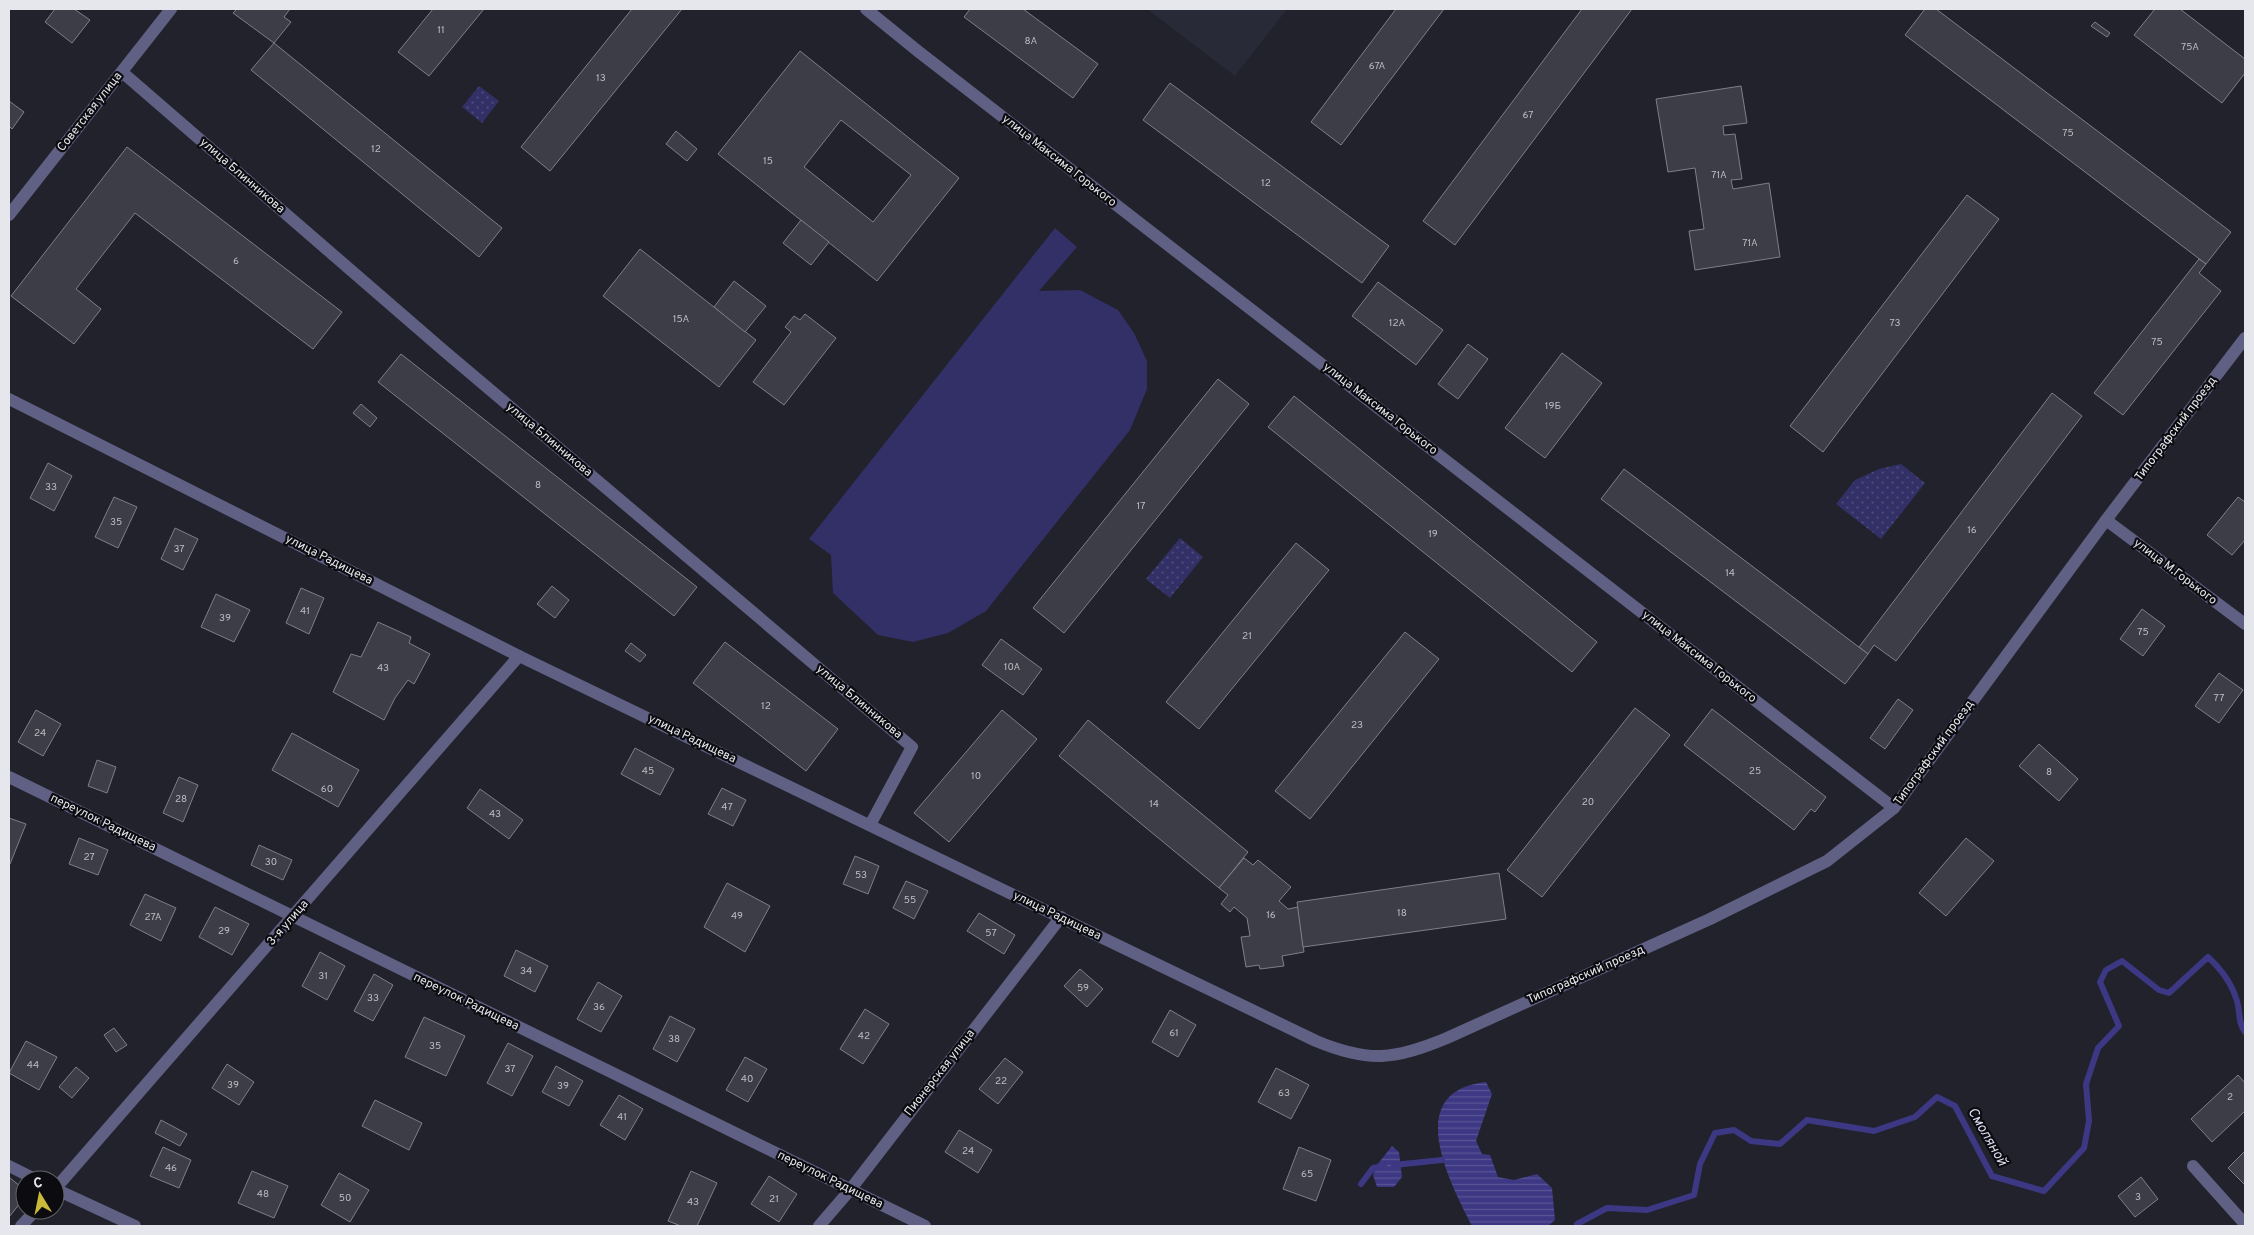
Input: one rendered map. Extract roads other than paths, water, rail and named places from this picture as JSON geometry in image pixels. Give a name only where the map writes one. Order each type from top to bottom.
[{"type":"street","name":"Советская улица","points":[[10,211],[171,9]]},
{"type":"street","name":"улица Максима Горького","points":[[866,9],[1894,808]]},
{"type":"street","name":"улица Блинникова","points":[[122,72],[443,350],[912,747],[870,825]]},
{"type":"street","name":"Типографский проезд","points":[[1384,1056],[1409,1052],[1447,1038],[1710,919],[1827,861],[1894,808],[2106,520],[2245,338]]},
{"type":"street","name":"улица Радищева","points":[[9,399],[519,656],[1316,1041],[1341,1052],[1363,1056],[1384,1056]]},
{"type":"street","name":"улица М.Горького","points":[[2106,520],[2245,624]]},
{"type":"street","name":"3-я улица","points":[[65,1178],[293,918],[519,656]]},
{"type":"street","name":"переулок Радищева","points":[[9,777],[293,918],[925,1226]]},
{"type":"street","name":"Пионерская улица","points":[[819,1226],[850,1190],[1060,917]]},
{"type":"street","points":[[2193,1166],[2245,1224]]},
{"type":"street","points":[[65,1194],[134,1226]]},
{"type":"waterway","name":"Смоляной","points":[[1577,1226],[1577,1224],[1607,1208],[1647,1210],[1694,1195],[1700,1164],[1715,1133],[1734,1130],[1751,1141],[1780,1144],[1807,1120],[1874,1131],[1915,1117],[1937,1097],[1955,1106],[1992,1176],[2044,1191],[2084,1148],[2089,1121],[2086,1084],[2098,1048],[2119,1026],[2100,982],[2106,970],[2122,961],[2159,990],[2169,993],[2208,957],[2222,972],[2232,989],[2237,1001],[2241,1025],[2245,1032]]},
{"type":"waterway","points":[[1394,1165],[1442,1160]]},
{"type":"waterway","points":[[1361,1184],[1373,1168],[1384,1166]]}]
